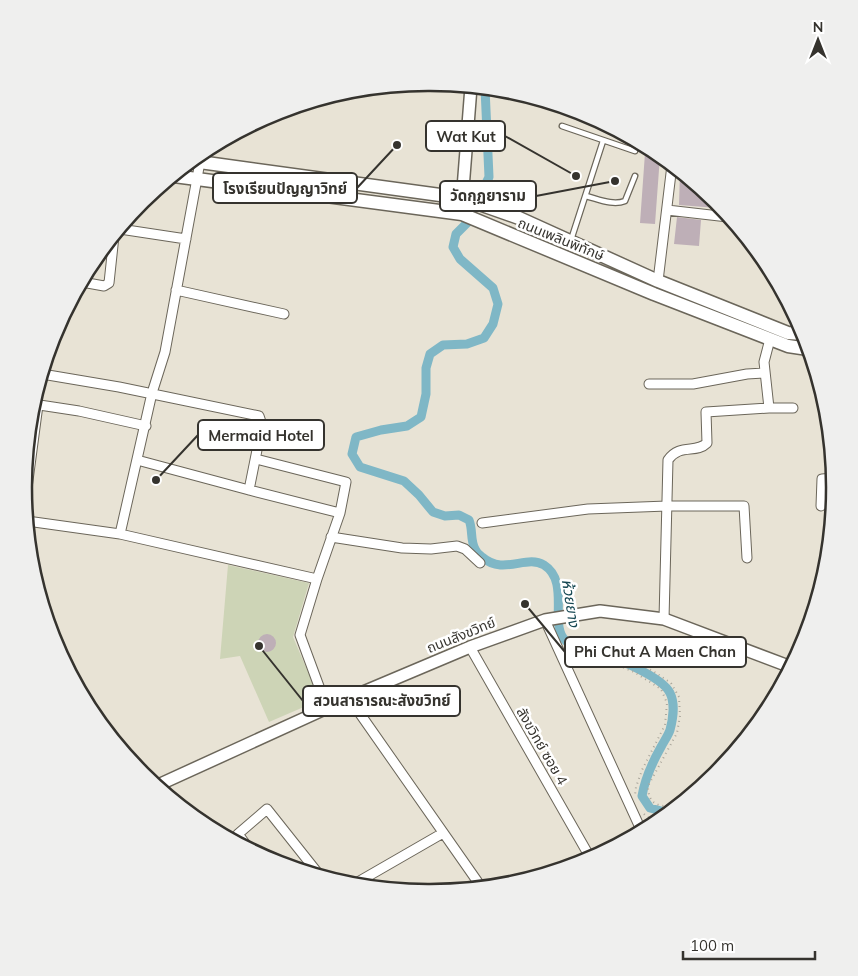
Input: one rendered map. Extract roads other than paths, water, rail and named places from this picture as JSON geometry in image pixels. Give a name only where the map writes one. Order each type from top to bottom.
[{"type":"main road","name":"ถนนเพลินพิทักษ์","points":[[203,162],[463,198],[519,218],[658,281],[788,333],[794,333]]},
{"type":"main road","name":"ถนนเพลินพิทักษ์","points":[[183,178],[461,214],[770,339],[788,346],[799,348]]},
{"type":"street","points":[[461,214],[471,94]]},
{"type":"street","points":[[120,534],[152,393],[165,352],[197,180],[196,167]]},
{"type":"street","points":[[658,281],[671,174]]},
{"type":"street","points":[[667,210],[714,213]]},
{"type":"street","points":[[128,230],[186,239]]},
{"type":"street","points":[[90,283],[104,286],[109,283],[113,249]]},
{"type":"street","points":[[176,290],[284,314]]},
{"type":"street","points":[[769,408],[764,362],[770,339]]},
{"type":"street","points":[[649,384],[692,384],[747,374],[764,373]]},
{"type":"street","points":[[49,375],[152,393],[259,416],[262,425],[249,490]]},
{"type":"street","points":[[41,406],[79,411],[146,426]]},
{"type":"street","points":[[664,619],[668,460],[680,450],[701,447],[707,443],[706,412],[793,408]]},
{"type":"street","points":[[256,459],[346,482],[340,513],[300,635],[327,708]]},
{"type":"street","points":[[137,460],[340,513]]},
{"type":"street","points":[[821,506],[822,479],[826,479]]},
{"type":"street","points":[[482,522],[588,509],[744,506],[746,558]]},
{"type":"street","points":[[34,522],[120,534],[317,580]]},
{"type":"street","points":[[332,537],[402,548],[431,549],[457,546],[465,549],[480,563]]},
{"type":"street","name":"ถนนสังขวิทย์","points":[[164,782],[349,698],[470,647],[544,620],[600,610],[664,619],[785,664]]},
{"type":"street","points":[[544,620],[638,824]]},
{"type":"street","name":"สังขวิทย์ ซอย 4","points":[[470,647],[587,852]]},
{"type":"street","points":[[349,698],[477,881]]},
{"type":"street","points":[[239,836],[238,834],[267,809],[313,867]]},
{"type":"street","points":[[363,879],[443,833]]},
{"type":"lane","points":[[562,126],[634,151]]},
{"type":"lane","points":[[571,241],[603,141]]},
{"type":"lane","points":[[586,196],[620,204],[628,196],[635,176]]},
{"type":"waterway","name":"ห้วยยาง","points":[[485,96],[489,177],[467,223],[456,234],[453,247],[460,259],[493,288],[498,304],[493,324],[484,338],[467,344],[443,345],[430,354],[426,368],[426,394],[421,417],[407,426],[381,430],[356,437],[352,454],[360,467],[404,481],[433,512],[445,516],[459,515],[469,520],[475,550],[490,562],[498,565],[537,562],[544,565],[552,573],[556,582],[559,625],[561,634],[566,641],[610,656],[646,673],[665,686],[673,701],[671,726],[649,771],[642,796],[650,808],[660,810]]},
{"type":"place","name":"โรงเรียนปัญญาวิทย์","points":[[397,145]]},
{"type":"place","name":"Wat Kut","points":[[576,176]]},
{"type":"place","name":"วัดกุฏยาราม","points":[[615,181]]},
{"type":"place","name":"Mermaid Hotel","points":[[156,480]]},
{"type":"place","name":"Phi Chut A Maen Chan","points":[[525,604]]},
{"type":"place","name":"สวนสาธารณะสังขวิทย์","points":[[259,646]]}]
